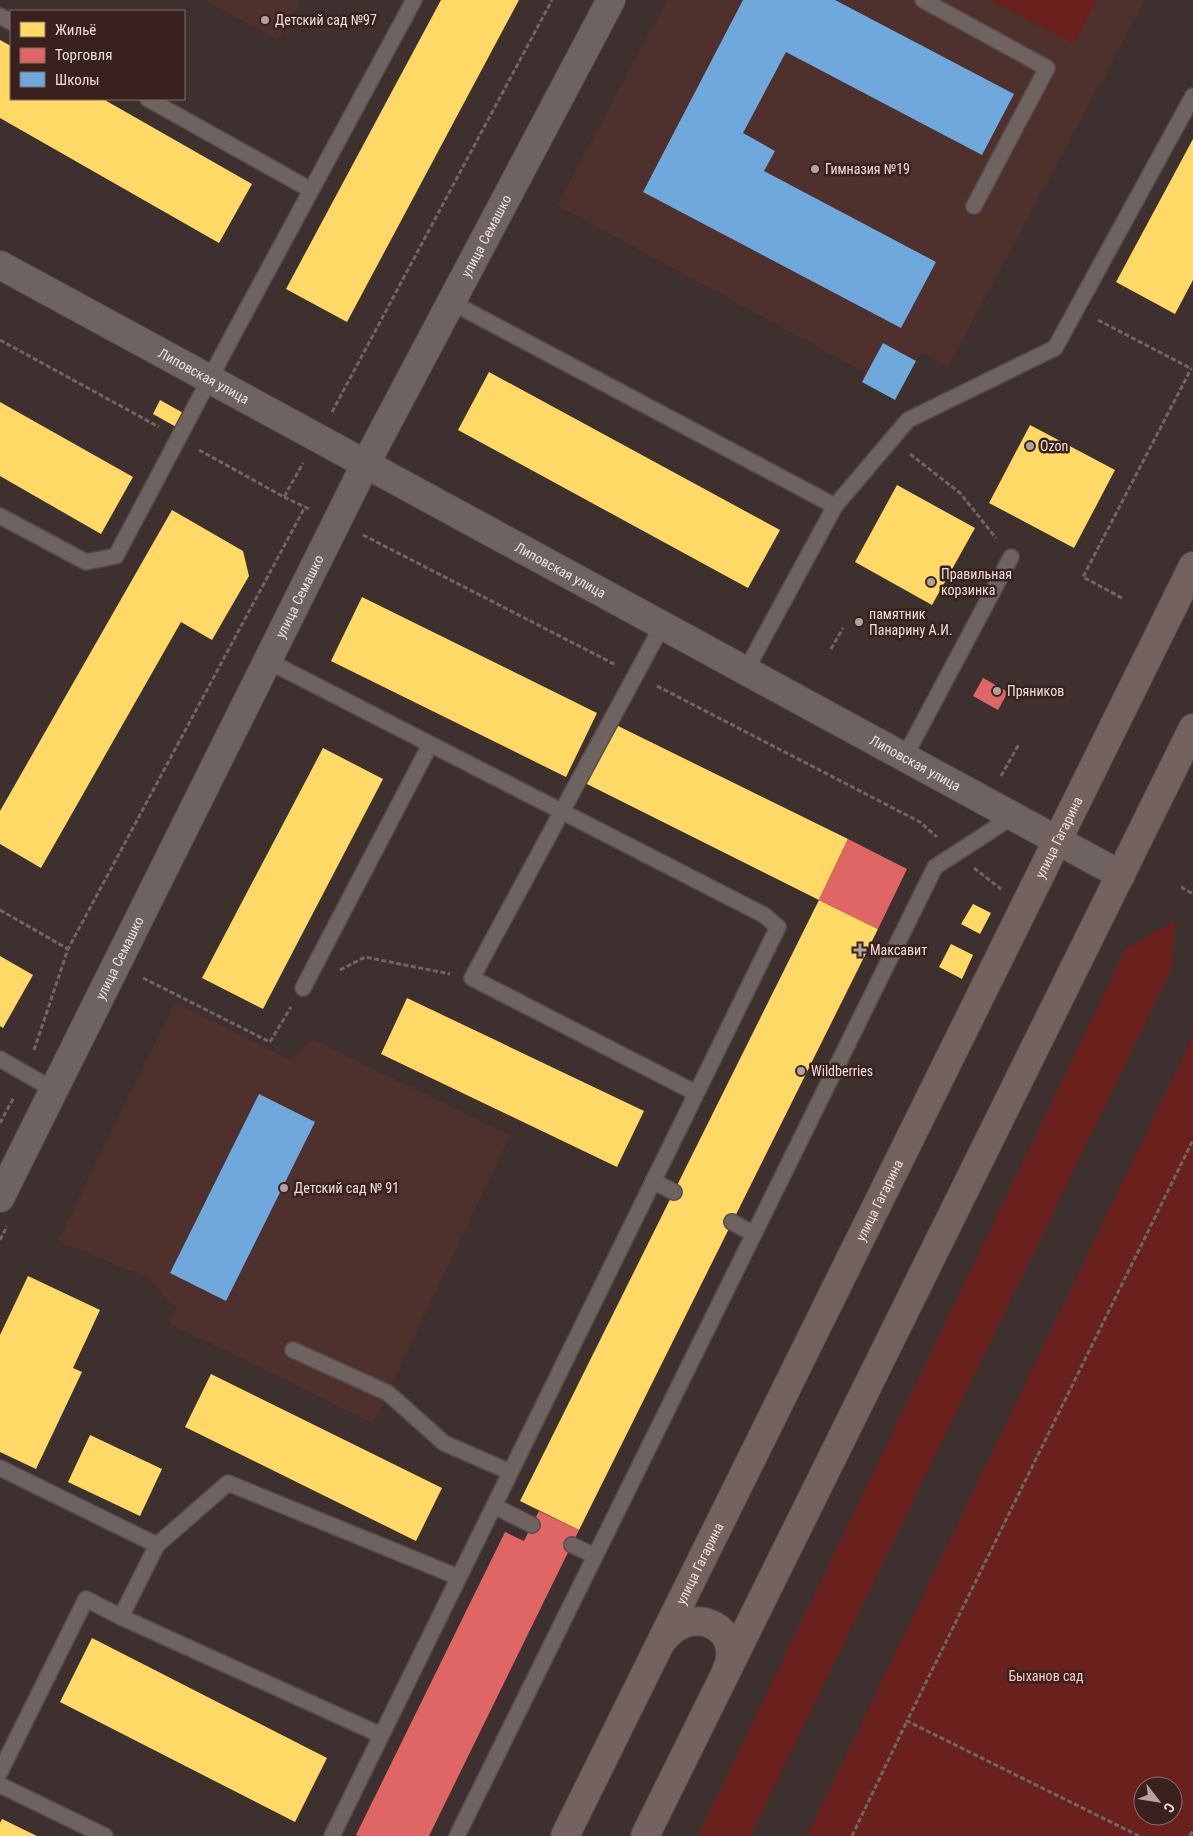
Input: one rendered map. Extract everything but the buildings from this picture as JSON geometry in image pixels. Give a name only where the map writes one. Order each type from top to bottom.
[{"type":"main road","name":"улица Гагарина","points":[[566,1836],[1193,566]]},
{"type":"main road","points":[[646,1836],[1193,728]]},
{"type":"main road","points":[[661,1643],[670,1631],[682,1623],[697,1620],[711,1624],[723,1633],[730,1647],[730,1662],[724,1675]]},
{"type":"street","name":"улица Семашко","points":[[0,1198],[365,465],[611,0]]},
{"type":"street","name":"Липовская улица","points":[[0,264],[365,465],[1121,875]]},
{"type":"lane","points":[[0,516],[86,562],[116,556],[209,379],[414,0]]},
{"type":"lane","points":[[923,0],[1047,68],[974,206]]},
{"type":"lane","points":[[745,672],[835,506],[908,420],[1055,348],[1193,96]]},
{"type":"lane","points":[[150,100],[311,190]]},
{"type":"lane","points":[[452,302],[835,506]]},
{"type":"lane","points":[[904,758],[1012,557]]},
{"type":"lane","points":[[662,626],[472,978],[696,1093]]},
{"type":"lane","points":[[268,661],[561,813],[764,915],[778,927],[458,1577],[334,1835]]},
{"type":"lane","points":[[303,988],[430,745]]},
{"type":"lane","points":[[457,1836],[935,867],[1012,817]]},
{"type":"lane","points":[[0,1059],[54,1090]]},
{"type":"lane","points":[[653,1181],[674,1192]]},
{"type":"lane","points":[[732,1222],[754,1234]]},
{"type":"lane","points":[[293,1350],[388,1394],[444,1443],[510,1472]]},
{"type":"lane","points":[[0,1468],[156,1545]]},
{"type":"lane","points":[[121,1617],[156,1545],[228,1483],[458,1577]]},
{"type":"lane","points":[[494,1506],[532,1525]]},
{"type":"lane","points":[[572,1545],[595,1556]]},
{"type":"lane","points":[[0,1772],[86,1599],[121,1617],[381,1735]]},
{"type":"lane","points":[[0,1785],[105,1836]]},
{"type":"path","points":[[0,340],[284,497],[552,0]]},
{"type":"path","points":[[1077,309],[1192,369],[1083,577],[1122,598]]},
{"type":"path","points":[[908,420],[907,451],[960,492],[1012,557]]},
{"type":"path","points":[[0,1123],[26,1074],[68,949],[305,507]]},
{"type":"path","points":[[831,649],[843,628]]},
{"type":"path","points":[[999,780],[1019,744]]},
{"type":"path","points":[[1182,888],[1193,894]]},
{"type":"path","points":[[0,910],[68,949]]},
{"type":"path","points":[[852,1836],[907,1720],[1193,1140]]},
{"type":"path","points":[[907,1720],[1139,1836]]},
{"type":"path","points":[[1190,1836],[1193,1830]]},
{"type":"shaded area","name":"Детский сад №97","points":[[205,0],[301,0],[278,40]]},
{"type":"shaded area","name":"Гимназия №19","points":[[667,0],[1145,0],[948,367],[921,352],[895,400],[862,382],[866,373],[557,205]]},
{"type":"shaded area","name":"Детский сад № 91","points":[[175,1002],[290,1060],[313,1039],[510,1136],[373,1423],[169,1323],[176,1308],[147,1277],[58,1241]]},
{"type":"green space","points":[[990,0],[1097,0],[1074,44]]},
{"type":"green space","points":[[1175,921],[1172,968],[750,1836],[698,1836],[1126,948]]},
{"type":"green space","name":"Быханов сад","points":[[1193,1036],[1193,1836],[807,1836]]},
{"type":"place","name":"Детский сад №97","points":[[265,20]]},
{"type":"place","name":"Гимназия №19","points":[[815,169]]},
{"type":"place","name":"Ozon","points":[[1030,446]]},
{"type":"place","name":"Правильная корзинка","points":[[931,582]]},
{"type":"place","name":"памятник Панарину А.И.","points":[[859,622]]},
{"type":"place","name":"Пряников","points":[[997,691]]},
{"type":"place","name":"Максавит","points":[[860,950]]},
{"type":"place","name":"Wildberries","points":[[801,1071]]},
{"type":"place","name":"Детский сад № 91","points":[[284,1188]]}]
